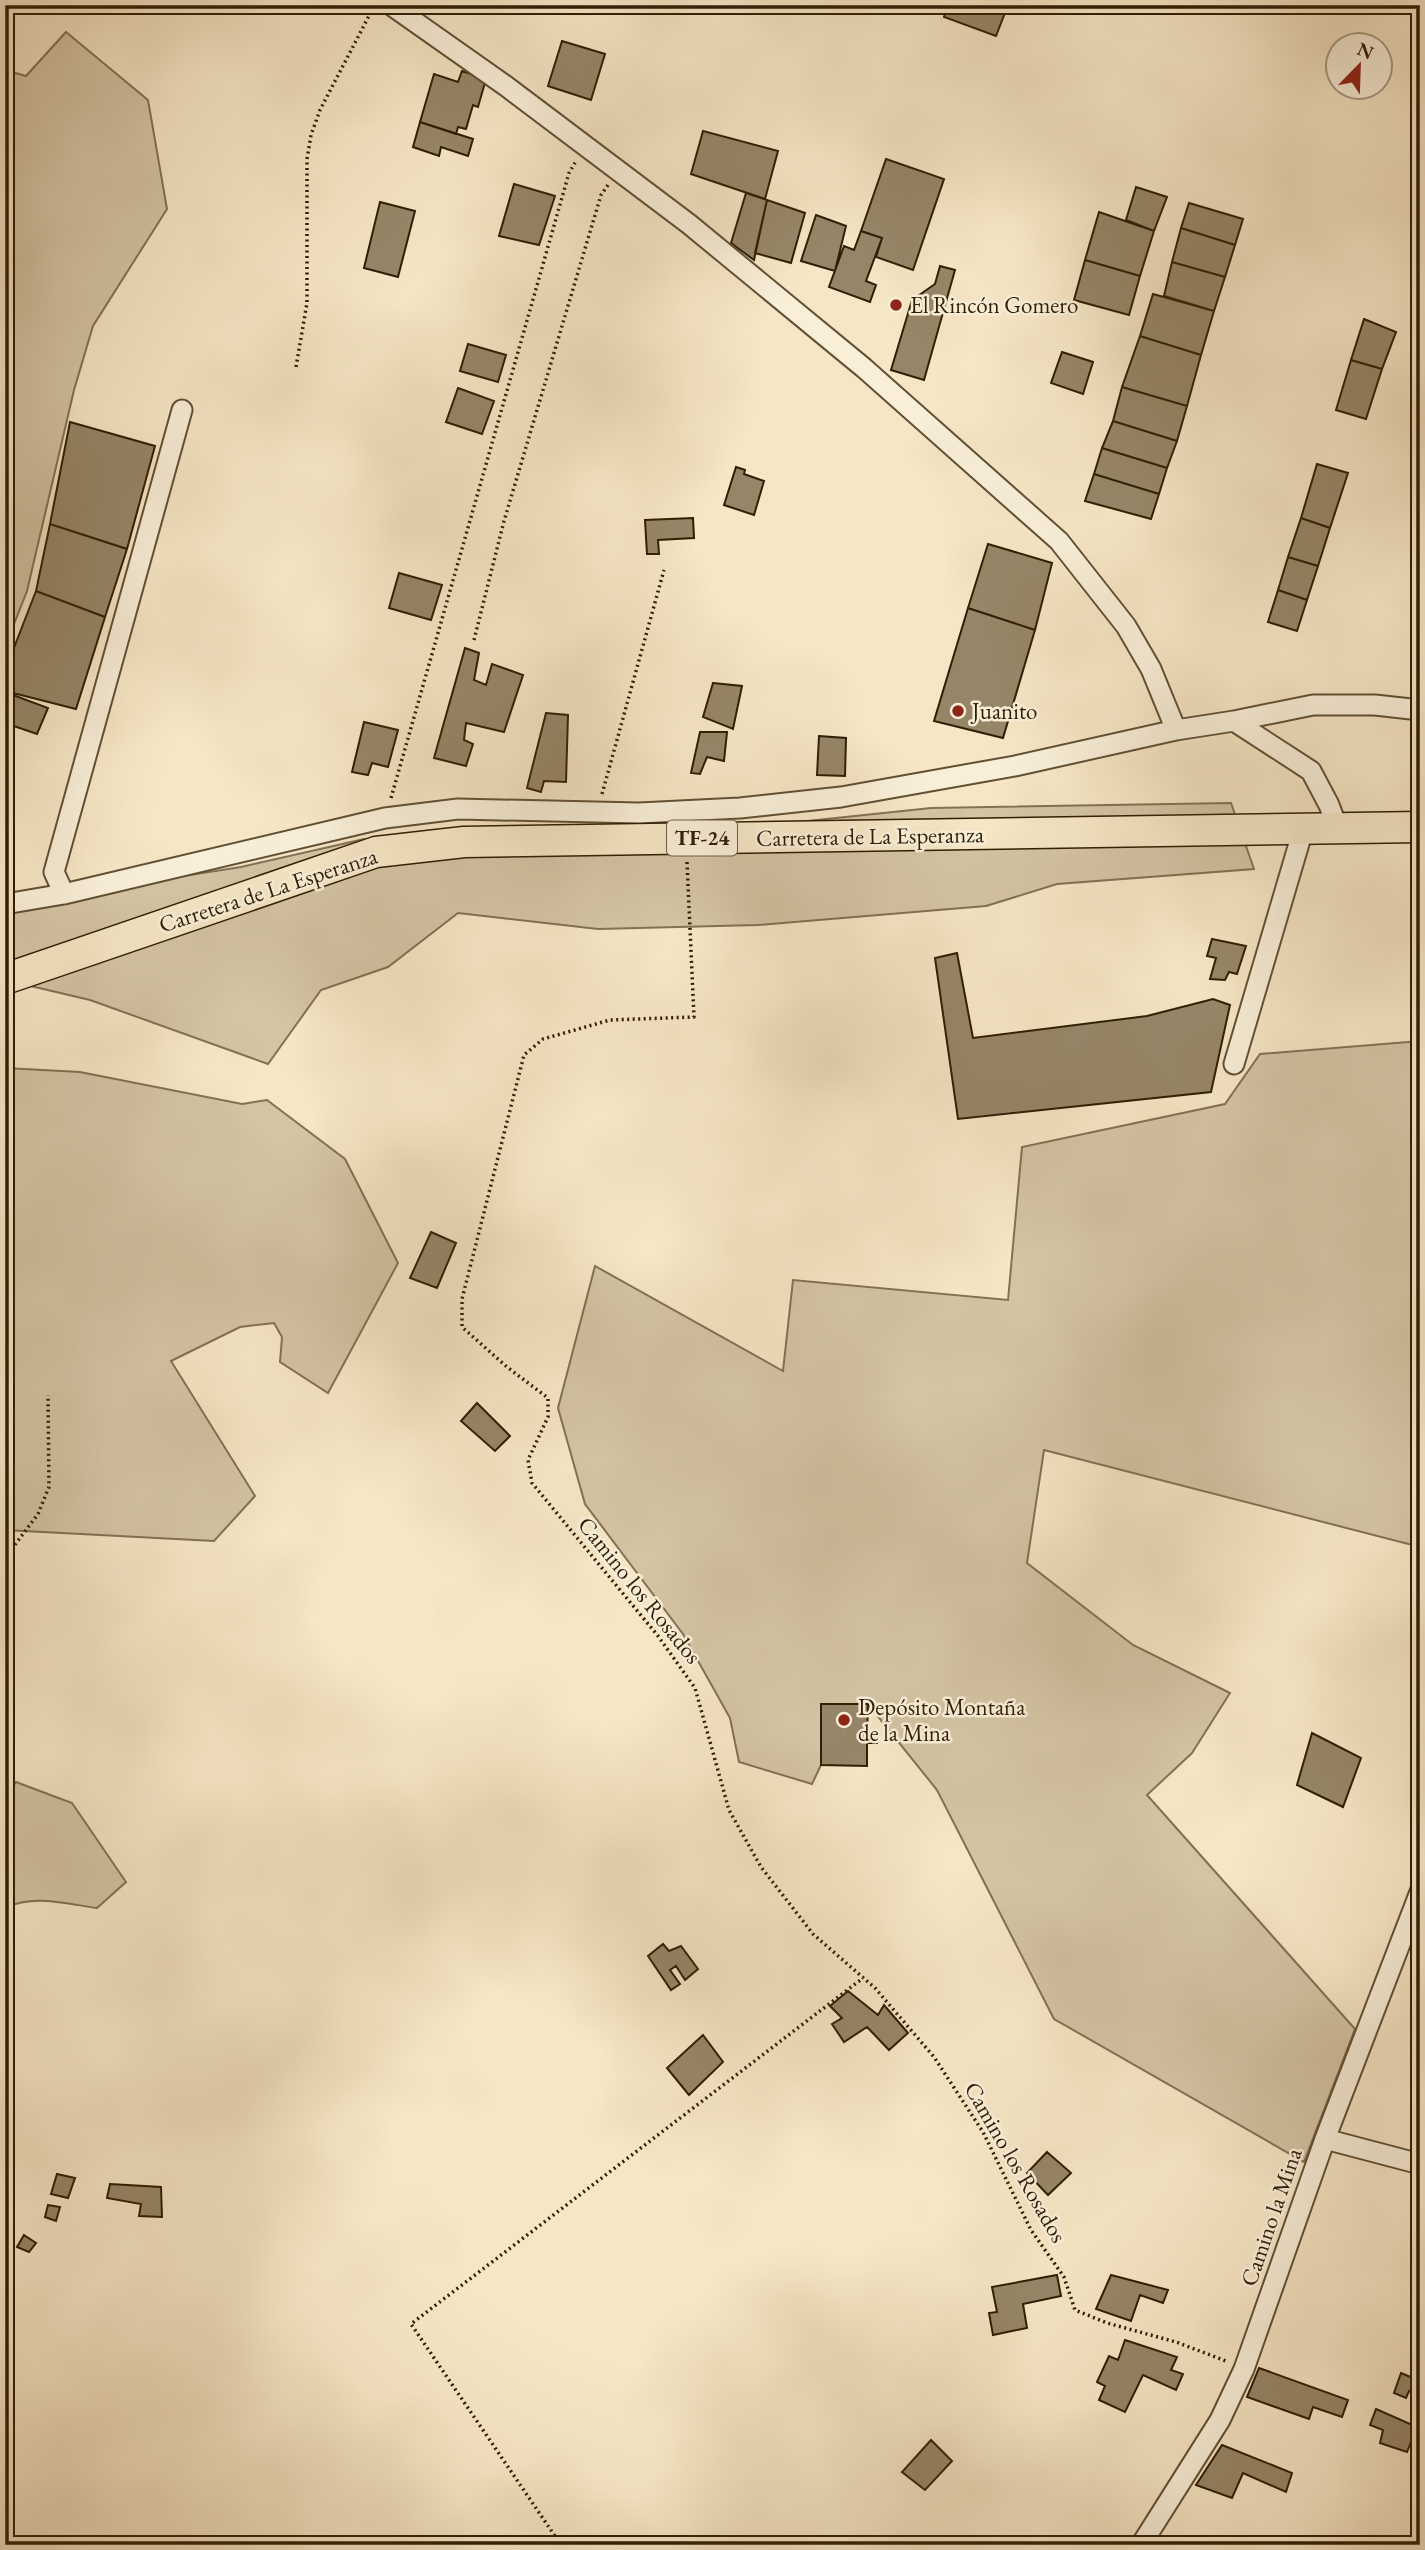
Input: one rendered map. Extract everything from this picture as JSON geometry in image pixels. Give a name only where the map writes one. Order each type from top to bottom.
[{"type":"main road","name":"Carretera de La Esperanza","points":[[5,979],[376,852],[464,842],[1420,827]]},
{"type":"street","points":[[391,5],[506,86],[689,224],[864,368],[1059,541],[1126,626],[1151,669],[1176,730]]},
{"type":"street","points":[[64,894],[54,872],[182,410]]},
{"type":"street","points":[[5,904],[64,894],[385,818],[458,808],[639,813],[841,797],[1015,766],[1176,730],[1234,722],[1313,705],[1375,705],[1420,710]]},
{"type":"street","points":[[1234,722],[1311,771],[1338,829]]},
{"type":"street","points":[[1234,1064],[1303,830]]},
{"type":"street","name":"Camino la Mina","points":[[1141,2545],[1220,2420],[1244,2368],[1325,2139],[1418,1902]]},
{"type":"street","points":[[1325,2139],[1420,2164]]},
{"type":"path","points":[[296,368],[306,303],[307,159],[311,135],[320,110],[374,5]]},
{"type":"path","points":[[385,818],[569,173],[584,147]]},
{"type":"path","points":[[474,639],[504,521],[601,195],[617,172]]},
{"type":"path","points":[[597,812],[664,570]]},
{"type":"path","name":"Camino los Rosados","points":[[686,839],[694,1017],[610,1020],[543,1039],[524,1055],[462,1300],[462,1327],[548,1398],[548,1417],[528,1460],[532,1483],[658,1636],[695,1688],[729,1810],[761,1867],[813,1934],[863,1978],[934,2057],[983,2132],[1031,2230],[1064,2277],[1075,2310],[1107,2323],[1176,2342],[1244,2368]]},
{"type":"path","points":[[5,1559],[38,1514],[49,1487],[48,1395]]},
{"type":"path","points":[[561,2545],[411,2325],[772,2045],[863,1978]]},
{"type":"shaded area","points":[[66,32],[148,100],[167,209],[93,326],[74,390],[27,591],[5,647],[5,70],[26,76]]},
{"type":"shaded area","points":[[1231,803],[1254,869],[1057,884],[986,906],[758,925],[598,929],[458,913],[388,967],[321,990],[268,1064],[90,1000],[5,980],[5,904],[241,867],[364,839],[426,861],[931,808]]},
{"type":"shaded area","points":[[1420,1041],[1420,1547],[1044,1450],[1027,1563],[1133,1645],[1230,1693],[1192,1753],[1147,1795],[1355,2029],[1304,2162],[1054,2019],[937,1790],[868,1704],[821,1704],[821,1765],[812,1784],[739,1762],[730,1718],[683,1634],[585,1504],[558,1408],[595,1266],[783,1371],[793,1280],[1008,1300],[1022,1147],[1225,1104],[1260,1054]]},
{"type":"shaded area","points":[[5,1068],[80,1072],[242,1104],[267,1100],[345,1159],[398,1263],[328,1393],[280,1362],[282,1337],[274,1323],[240,1327],[171,1361],[255,1496],[214,1541],[5,1530]]},
{"type":"shaded area","points":[[16,1782],[72,1803],[126,1882],[97,1908],[39,1901],[5,1908],[5,1798]]},
{"type":"building","points":[[948,5],[1008,5],[996,36],[944,17]]},
{"type":"building","points":[[562,41],[605,54],[591,100],[548,86]]},
{"type":"building","points":[[462,71],[486,79],[478,107],[473,105],[466,129],[458,127],[456,134],[420,122],[434,74],[458,82]]},
{"type":"building","points":[[420,122],[473,139],[468,156],[441,147],[439,156],[413,147]]},
{"type":"building","points":[[703,131],[778,151],[765,199],[691,174]]},
{"type":"building","points":[[886,159],[944,179],[913,270],[876,257],[882,238],[861,231]]},
{"type":"building","points":[[514,184],[555,196],[539,245],[499,236]]},
{"type":"building","points":[[1136,187],[1167,197],[1154,231],[1126,220]]},
{"type":"building","points":[[746,193],[767,200],[754,260],[731,243]]},
{"type":"building","points":[[767,200],[805,213],[791,263],[755,253]]},
{"type":"building","points":[[380,202],[415,211],[398,277],[364,268]]},
{"type":"building","points":[[1189,203],[1243,219],[1235,245],[1181,228]]},
{"type":"building","points":[[1099,212],[1154,231],[1140,276],[1085,260]]},
{"type":"building","points":[[816,215],[846,226],[835,271],[801,261]]},
{"type":"building","points":[[1181,228],[1235,245],[1225,277],[1172,262]]},
{"type":"building","points":[[861,231],[882,238],[866,281],[876,285],[870,302],[829,287],[844,246],[854,250]]},
{"type":"building","points":[[1085,260],[1140,276],[1129,315],[1074,300]]},
{"type":"building","points":[[1172,262],[1225,277],[1214,311],[1164,296]]},
{"type":"building","points":[[940,266],[955,270],[924,380],[891,370],[912,300],[935,284]]},
{"type":"building","points":[[1153,294],[1214,311],[1201,355],[1140,336]]},
{"type":"building","points":[[1364,319],[1396,332],[1382,369],[1351,360]]},
{"type":"building","points":[[1140,336],[1201,355],[1187,406],[1122,387]]},
{"type":"building","points":[[468,344],[506,355],[498,382],[460,371]]},
{"type":"building","points":[[1062,352],[1093,362],[1083,394],[1051,383]]},
{"type":"building","points":[[1351,360],[1382,369],[1366,419],[1336,410]]},
{"type":"building","points":[[1122,387],[1187,406],[1177,441],[1113,421]]},
{"type":"building","points":[[458,388],[494,401],[482,434],[446,422]]},
{"type":"building","points":[[1113,421],[1177,441],[1167,468],[1102,448]]},
{"type":"building","points":[[70,422],[155,446],[127,549],[50,524]]},
{"type":"building","points":[[1102,448],[1167,468],[1159,494],[1094,474]]},
{"type":"building","points":[[1317,464],[1348,473],[1330,528],[1301,518]]},
{"type":"building","points":[[736,467],[745,470],[744,474],[764,481],[754,515],[724,505]]},
{"type":"building","points":[[1094,474],[1159,494],[1151,519],[1085,501]]},
{"type":"building","points":[[693,518],[694,538],[658,540],[659,554],[647,554],[645,520]]},
{"type":"building","points":[[1301,518],[1330,528],[1318,566],[1288,557]]},
{"type":"building","points":[[50,524],[127,549],[105,617],[36,591]]},
{"type":"building","points":[[988,544],[1052,563],[1035,630],[968,608]]},
{"type":"building","points":[[1288,557],[1318,566],[1307,600],[1278,590]]},
{"type":"building","points":[[399,573],[442,585],[431,620],[389,608]]},
{"type":"building","points":[[1278,590],[1307,600],[1297,631],[1268,622]]},
{"type":"building","points":[[36,591],[105,617],[76,709],[5,691],[5,671]]},
{"type":"building","points":[[968,608],[1035,630],[1003,738],[934,721]]},
{"type":"building","points":[[465,648],[479,653],[474,680],[486,685],[492,664],[523,675],[504,732],[466,723],[464,740],[473,744],[466,766],[434,758]]},
{"type":"building","points":[[713,683],[742,686],[733,729],[703,717]]},
{"type":"building","points":[[5,692],[48,708],[37,734],[5,723]]},
{"type":"building","points":[[546,713],[568,715],[566,782],[544,781],[541,792],[527,788]]},
{"type":"building","points":[[364,722],[398,730],[388,767],[372,763],[368,775],[352,772]]},
{"type":"building","points":[[700,732],[727,732],[724,761],[707,757],[700,774],[691,773]]},
{"type":"building","points":[[819,736],[846,738],[845,776],[817,775]]},
{"type":"building","points":[[1212,939],[1246,946],[1237,974],[1229,972],[1225,980],[1210,979],[1216,958],[1207,956]]},
{"type":"building","points":[[957,953],[973,1038],[1147,1016],[1213,999],[1230,1005],[1211,1092],[958,1119],[935,958]]},
{"type":"building","points":[[431,1232],[456,1243],[437,1288],[410,1278]]},
{"type":"building","points":[[477,1403],[510,1436],[495,1451],[461,1421]]},
{"type":"building","name":"Depósito Montaña de la Mina","points":[[821,1704],[868,1704],[867,1736],[878,1736],[877,1743],[867,1743],[867,1766],[821,1765]]},
{"type":"building","points":[[1312,1733],[1361,1758],[1343,1807],[1297,1785]]},
{"type":"building","points":[[663,1944],[669,1951],[681,1946],[698,1969],[685,1980],[676,1966],[670,1970],[680,1984],[671,1990],[648,1956]]},
{"type":"building","points":[[848,1991],[878,2015],[884,2005],[908,2033],[889,2050],[867,2027],[844,2042],[832,2024],[842,2018],[830,2006]]},
{"type":"building","points":[[703,2035],[723,2062],[689,2095],[667,2068]]},
{"type":"building","points":[[1047,2152],[1071,2173],[1048,2195],[1027,2173]]},
{"type":"building","points":[[57,2174],[75,2178],[68,2198],[51,2194]]},
{"type":"building","points":[[110,2184],[161,2187],[162,2217],[139,2216],[141,2204],[107,2198]]},
{"type":"building","points":[[48,2205],[60,2207],[56,2221],[45,2217]]},
{"type":"building","points":[[24,2235],[36,2243],[29,2252],[17,2247]]},
{"type":"building","points":[[1057,2275],[1061,2296],[1023,2304],[1027,2328],[993,2335],[989,2313],[997,2312],[992,2287]]},
{"type":"building","points":[[1111,2275],[1168,2290],[1163,2303],[1140,2295],[1131,2321],[1096,2309]]},
{"type":"building","points":[[1125,2340],[1177,2357],[1171,2370],[1183,2374],[1176,2390],[1143,2375],[1125,2412],[1099,2400],[1105,2386],[1097,2382],[1109,2356],[1118,2360]]},
{"type":"building","points":[[1259,2368],[1348,2400],[1342,2417],[1313,2407],[1309,2419],[1247,2397]]},
{"type":"building","points":[[1401,2373],[1420,2381],[1420,2395],[1409,2391],[1406,2398],[1394,2393]]},
{"type":"building","points":[[1376,2409],[1417,2427],[1407,2452],[1380,2443],[1383,2430],[1370,2425]]},
{"type":"building","points":[[931,2440],[952,2461],[925,2490],[902,2472]]},
{"type":"building","points":[[1222,2445],[1292,2473],[1286,2492],[1243,2473],[1232,2498],[1196,2485]]},
{"type":"place","name":"El Rincón Gomero","points":[[896,305]]},
{"type":"place","name":"Juanito","points":[[958,711]]},
{"type":"place","name":"Depósito Montaña de la Mina","points":[[844,1720]]}]
